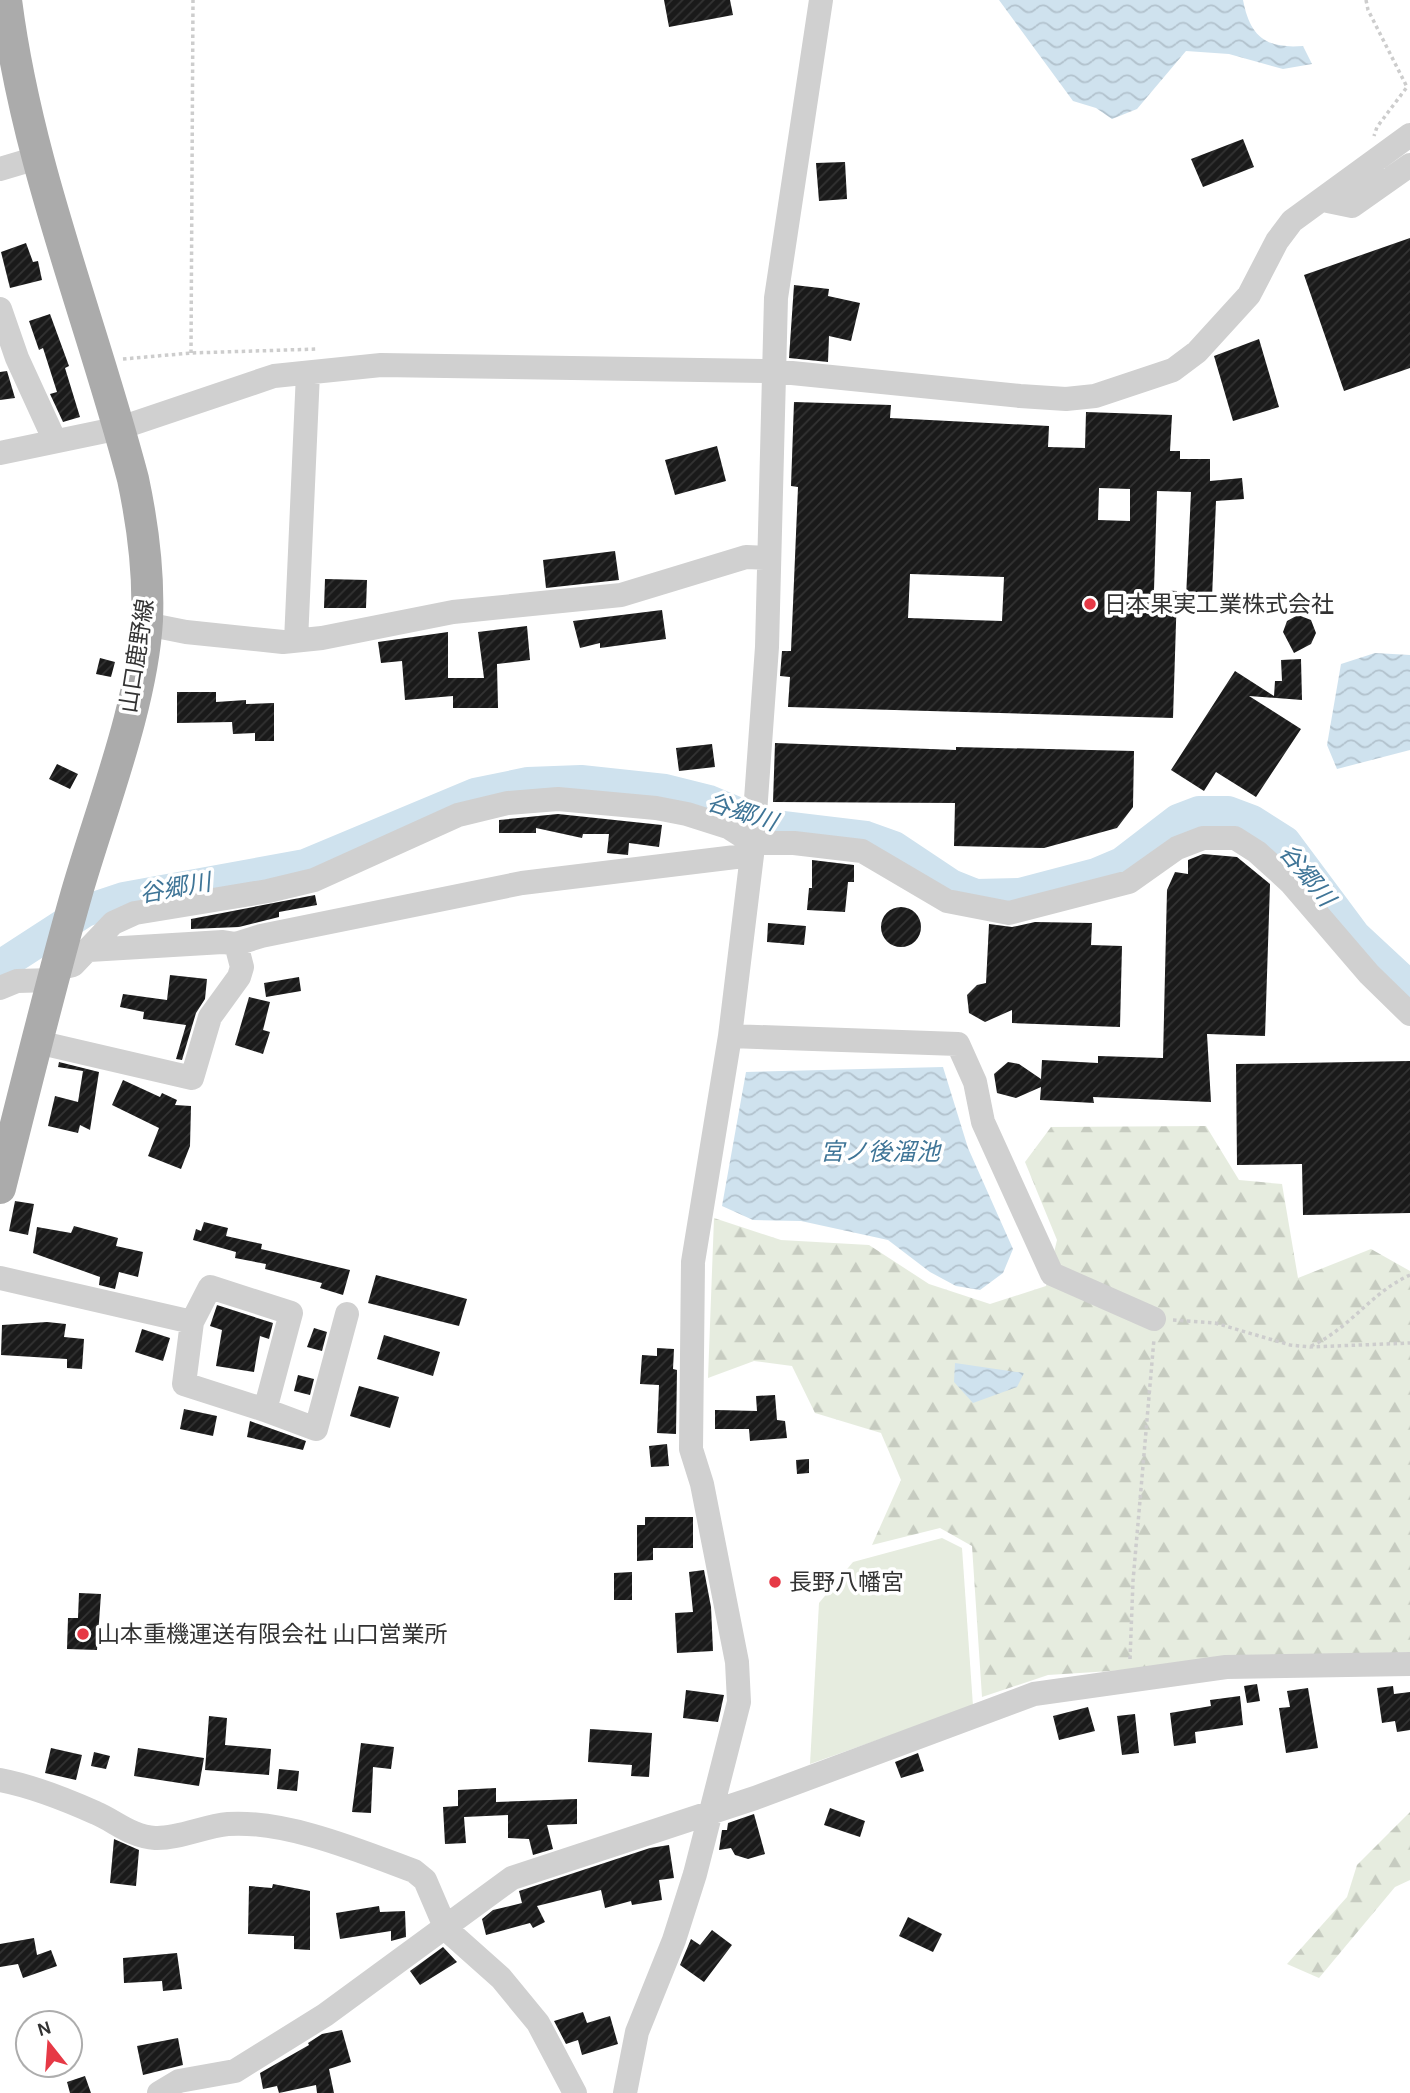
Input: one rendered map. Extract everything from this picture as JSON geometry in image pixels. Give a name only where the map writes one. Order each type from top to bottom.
[{"type":"main road","name":"山口鹿野線","points":[[0,1188],[37,1041],[65,962],[77,892],[120,751],[146,624],[143,528],[120,428],[37,158],[14,65],[6,0]]},
{"type":"street","points":[[625,2093],[637,2032],[674,1940],[739,1702],[737,1662],[706,1518],[702,1483],[691,1449],[693,1262],[730,1036],[740,928],[753,844],[766,647],[776,298],[821,0]]},
{"type":"street","points":[[0,453],[120,428],[274,376],[381,365],[772,371],[1020,396],[1066,399],[1095,396],[1173,370],[1197,352],[1249,295],[1277,241],[1292,221],[1410,135]]},
{"type":"street","points":[[0,169],[37,158]]},
{"type":"street","points":[[1323,200],[1352,206],[1410,165]]},
{"type":"street","points":[[0,309],[8,359],[55,441]]},
{"type":"street","points":[[296,641],[308,373]]},
{"type":"street","points":[[146,624],[218,636],[296,641],[453,612],[621,595],[746,557],[769,558]]},
{"type":"street","points":[[65,962],[113,923],[135,913],[268,891],[314,880],[458,815],[508,803],[558,799],[656,808],[728,827],[753,844]]},
{"type":"street","points":[[0,988],[65,962],[223,942],[236,944],[261,936],[522,883],[753,844],[794,843],[862,851],[947,901],[1009,914],[1129,882],[1177,848],[1203,838],[1235,838],[1257,852],[1290,882],[1369,974],[1410,1014]]},
{"type":"street","points":[[37,1041],[192,1078],[211,1017],[239,977],[242,967],[236,944]]},
{"type":"street","points":[[730,1036],[958,1044],[975,1082],[983,1122],[1052,1274],[1154,1319]]},
{"type":"street","points":[[0,1278],[191,1322]]},
{"type":"street","points":[[265,1410],[290,1313],[210,1287],[191,1322],[184,1384],[316,1429],[347,1314]]},
{"type":"street","points":[[159,2093],[179,2081],[235,2071],[325,2015],[446,1929],[512,1878],[594,1853],[794,1784],[1034,1694],[1226,1667],[1410,1664]]},
{"type":"street","points":[[0,1780],[76,1805],[134,1833],[154,1838],[228,1825],[264,1825],[414,1871],[425,1880],[446,1929],[501,1978],[538,2023],[575,2093]]},
{"type":"path","points":[[191,353],[193,0]]},
{"type":"path","points":[[1363,167],[1377,127],[1408,87],[1368,10],[1366,0]]},
{"type":"path","points":[[1310,1347],[1343,1327],[1387,1286],[1410,1275]]},
{"type":"path","points":[[1129,1682],[1133,1581],[1141,1514],[1154,1319],[1215,1323],[1290,1345],[1310,1347],[1410,1342]]},
{"type":"green space","points":[[1206,1126],[1239,1180],[1282,1184],[1298,1278],[1371,1249],[1410,1271],[1410,1652],[1048,1675],[982,1697],[972,1546],[940,1528],[872,1545],[901,1480],[881,1433],[815,1413],[792,1366],[754,1361],[708,1378],[714,1218],[781,1240],[869,1245],[929,1284],[990,1304],[1046,1286],[1057,1240],[1025,1162],[1051,1127]]},
{"type":"green space","points":[[942,1538],[962,1548],[973,1706],[810,1764],[819,1603],[853,1562]]},
{"type":"green space","points":[[1410,1812],[1410,1880],[1395,1887],[1319,1978],[1287,1964],[1347,1897],[1357,1865]]},
{"type":"water","points":[[999,0],[1243,0],[1250,23],[1261,38],[1279,45],[1303,46],[1312,64],[1283,69],[1229,54],[1186,51],[1137,109],[1112,119],[1096,108],[1073,101]]},
{"type":"water","points":[[1375,653],[1410,655],[1410,750],[1337,769],[1327,745],[1341,664]]},
{"type":"water","name":"宮ノ後溜池","points":[[943,1067],[968,1148],[1013,1249],[1003,1273],[980,1290],[956,1286],[930,1272],[888,1240],[801,1221],[753,1220],[722,1206],[746,1072]]},
{"type":"water","points":[[955,1363],[1024,1373],[1017,1387],[973,1403],[954,1382]]},
{"type":"building","points":[[664,0],[730,0],[733,15],[669,27]]},
{"type":"building","points":[[1243,139],[1254,167],[1203,187],[1191,159]]},
{"type":"building","points":[[845,162],[847,199],[819,201],[816,163]]},
{"type":"building","points":[[1410,238],[1410,368],[1344,391],[1304,275]]},
{"type":"building","points":[[26,243],[33,262],[38,261],[42,280],[10,288],[1,252]]},
{"type":"building","points":[[794,285],[829,289],[828,296],[860,303],[851,341],[829,336],[828,362],[789,358]]},
{"type":"building","points":[[50,314],[69,366],[65,368],[80,417],[63,422],[50,394],[57,392],[43,348],[39,350],[29,321]]},
{"type":"building","points":[[1259,339],[1279,407],[1233,421],[1214,356]]},
{"type":"building","points":[[7,371],[15,398],[0,400],[0,372]]},
{"type":"building","points":[[794,402],[891,405],[890,418],[1049,426],[1048,447],[1085,448],[1086,412],[1172,415],[1170,451],[1180,451],[1180,459],[1210,459],[1210,481],[1242,478],[1244,499],[1216,501],[1212,598],[1186,598],[1191,492],[1157,491],[1154,590],[1177,591],[1173,718],[788,707],[790,677],[780,676],[782,651],[791,651],[798,487],[791,486]],"holes":[[[1099,488],[1130,489],[1130,521],[1098,520]],[[910,574],[1004,577],[1002,621],[908,618]]]},
{"type":"building","points":[[717,446],[726,481],[675,495],[665,460]]},
{"type":"building","points":[[615,551],[619,580],[546,588],[543,560]]},
{"type":"building","points":[[325,579],[367,580],[366,608],[324,608]]},
{"type":"building","points":[[662,610],[666,639],[600,648],[600,643],[580,648],[573,621]]},
{"type":"building","points":[[1298,615],[1311,620],[1316,633],[1311,644],[1294,653],[1283,632],[1287,621]]},
{"type":"building","points":[[527,626],[530,660],[497,664],[498,708],[453,708],[453,696],[405,700],[402,661],[381,663],[378,642],[448,632],[448,678],[484,678],[478,632]]},
{"type":"building","points":[[100,658],[115,662],[111,677],[96,674]]},
{"type":"building","points":[[1301,659],[1302,700],[1249,696],[1301,729],[1256,797],[1216,772],[1204,791],[1171,770],[1235,671],[1274,696],[1275,681],[1282,681],[1281,660]]},
{"type":"building","points":[[177,692],[216,692],[216,702],[246,700],[246,704],[274,703],[274,741],[255,741],[255,733],[233,734],[232,722],[177,723]]},
{"type":"building","points":[[775,743],[956,750],[956,747],[1134,751],[1133,807],[1117,828],[1044,848],[954,846],[955,803],[773,802]]},
{"type":"building","points":[[712,744],[715,767],[679,771],[676,748]]},
{"type":"building","points":[[57,764],[78,774],[70,789],[49,779]]},
{"type":"building","points":[[558,814],[662,825],[659,847],[629,843],[628,855],[607,853],[609,834],[583,834],[582,838],[536,828],[536,833],[499,833],[499,820]]},
{"type":"building","points":[[1203,854],[1237,857],[1270,884],[1265,1036],[1207,1034],[1211,1102],[1093,1097],[1094,1103],[1040,1100],[1041,1087],[1016,1098],[997,1093],[994,1074],[1008,1062],[1019,1064],[1041,1079],[1042,1060],[1098,1063],[1098,1056],[1163,1058],[1167,890],[1175,872],[1188,874],[1188,860]]},
{"type":"building","points":[[812,860],[854,865],[854,882],[848,882],[845,912],[807,910],[809,888],[812,888]]},
{"type":"building","points":[[315,895],[317,905],[279,912],[279,917],[239,927],[191,929],[191,919]]},
{"type":"building","points":[[901,907],[915,913],[921,927],[915,941],[901,947],[887,941],[881,927],[887,913]]},
{"type":"building","points":[[1035,922],[1092,923],[1091,945],[1122,946],[1120,1027],[1012,1023],[1012,1010],[985,1022],[969,1013],[967,995],[977,985],[986,983],[989,924],[1012,927]]},
{"type":"building","points":[[768,923],[806,926],[804,945],[767,942]]},
{"type":"building","points":[[170,975],[207,979],[205,999],[196,1013],[182,1060],[176,1059],[186,1025],[143,1019],[144,1012],[120,1007],[123,994],[167,1000]]},
{"type":"building","points":[[299,977],[301,991],[266,997],[264,983]]},
{"type":"building","points":[[249,997],[270,1002],[263,1030],[270,1032],[263,1054],[235,1045]]},
{"type":"building","points":[[1410,1061],[1410,1213],[1303,1215],[1302,1164],[1237,1165],[1236,1064]]},
{"type":"building","points":[[59,1062],[99,1072],[90,1130],[80,1125],[78,1133],[48,1126],[55,1096],[78,1102],[83,1071],[58,1067]]},
{"type":"building","points":[[123,1080],[160,1097],[162,1093],[177,1100],[175,1105],[191,1106],[190,1146],[181,1169],[148,1156],[159,1128],[112,1105]]},
{"type":"building","points":[[15,1201],[34,1204],[28,1235],[9,1231]]},
{"type":"building","points":[[204,1222],[228,1228],[226,1236],[262,1244],[261,1249],[350,1270],[343,1295],[320,1288],[322,1283],[265,1269],[266,1264],[235,1258],[236,1252],[193,1240],[196,1229],[201,1231]]},
{"type":"building","points":[[74,1226],[118,1238],[116,1246],[143,1252],[138,1277],[119,1272],[115,1289],[99,1285],[100,1277],[33,1253],[37,1227],[71,1233]]},
{"type":"building","points":[[376,1275],[467,1299],[459,1326],[368,1303]]},
{"type":"building","points":[[217,1305],[273,1323],[269,1339],[260,1336],[254,1372],[216,1366],[222,1330],[210,1326]]},
{"type":"building","points":[[47,1322],[66,1324],[64,1337],[84,1339],[82,1369],[67,1368],[67,1359],[1,1355],[2,1325]]},
{"type":"building","points":[[314,1328],[327,1332],[322,1351],[307,1347]]},
{"type":"building","points":[[142,1329],[170,1338],[163,1361],[135,1352]]},
{"type":"building","points":[[384,1335],[440,1352],[433,1376],[377,1359]]},
{"type":"building","points":[[657,1348],[674,1349],[673,1369],[677,1370],[676,1434],[657,1433],[659,1385],[640,1384],[642,1355],[657,1356]]},
{"type":"building","points":[[298,1375],[314,1379],[310,1395],[294,1391]]},
{"type":"building","points":[[359,1386],[399,1397],[390,1428],[350,1416]]},
{"type":"building","points":[[775,1395],[777,1420],[785,1421],[787,1438],[750,1441],[749,1429],[715,1429],[715,1410],[757,1411],[756,1396]]},
{"type":"building","points":[[184,1409],[217,1416],[213,1436],[180,1429]]},
{"type":"building","points":[[250,1421],[306,1441],[303,1450],[247,1437]]},
{"type":"building","points":[[667,1444],[669,1466],[651,1467],[649,1446]]},
{"type":"building","points":[[809,1459],[809,1473],[797,1474],[796,1460]]},
{"type":"building","points":[[645,1517],[693,1517],[693,1548],[653,1548],[653,1560],[637,1561],[637,1525],[645,1525]]},
{"type":"building","points":[[704,1570],[711,1607],[713,1651],[677,1653],[675,1613],[693,1612],[689,1572]]},
{"type":"building","points":[[632,1572],[632,1600],[614,1600],[614,1573]]},
{"type":"building","name":"山本重機運送有限会社 山口営業所","points":[[79,1593],[101,1594],[97,1650],[67,1649],[68,1618],[78,1618]]},
{"type":"building","points":[[1257,1684],[1260,1701],[1247,1703],[1244,1686]]},
{"type":"building","points":[[1393,1686],[1394,1694],[1410,1692],[1410,1730],[1397,1732],[1395,1721],[1382,1723],[1377,1688]]},
{"type":"building","points":[[1308,1688],[1318,1748],[1286,1753],[1279,1708],[1290,1707],[1287,1691]]},
{"type":"building","points":[[686,1690],[724,1695],[718,1722],[683,1718]]},
{"type":"building","points":[[1240,1696],[1243,1725],[1195,1732],[1196,1743],[1174,1746],[1170,1713],[1211,1706],[1210,1700]]},
{"type":"building","points":[[1088,1707],[1095,1731],[1059,1740],[1053,1716]]},
{"type":"building","points":[[1135,1714],[1139,1753],[1122,1755],[1117,1716]]},
{"type":"building","points":[[209,1716],[227,1718],[225,1745],[271,1749],[269,1775],[205,1770]]},
{"type":"building","points":[[590,1729],[652,1733],[649,1777],[631,1776],[632,1765],[588,1762]]},
{"type":"building","points":[[361,1743],[394,1747],[391,1769],[373,1767],[371,1813],[352,1812]]},
{"type":"building","points":[[51,1748],[82,1755],[76,1780],[45,1773]]},
{"type":"building","points":[[138,1748],[204,1758],[199,1786],[134,1776]]},
{"type":"building","points":[[94,1752],[110,1756],[106,1769],[91,1766]]},
{"type":"building","points":[[918,1753],[924,1771],[901,1778],[895,1762]]},
{"type":"building","points":[[279,1769],[299,1771],[297,1791],[277,1789]]},
{"type":"building","points":[[496,1788],[496,1802],[577,1799],[577,1824],[547,1825],[553,1849],[533,1855],[529,1839],[508,1838],[508,1815],[464,1817],[466,1843],[445,1844],[443,1807],[458,1806],[458,1790]]},
{"type":"building","points":[[830,1808],[865,1821],[860,1837],[824,1825]]},
{"type":"building","points":[[754,1814],[765,1854],[748,1859],[735,1855],[731,1848],[719,1850],[722,1830],[727,1830],[728,1823]]},
{"type":"building","points":[[114,1839],[139,1850],[136,1886],[110,1883]]},
{"type":"building","points":[[669,1845],[674,1878],[659,1880],[662,1900],[632,1905],[631,1901],[605,1908],[601,1890],[537,1906],[545,1922],[533,1928],[530,1923],[486,1935],[482,1919],[493,1910],[522,1903],[519,1891],[650,1848]]},
{"type":"building","points":[[273,1884],[310,1891],[310,1950],[294,1949],[294,1936],[248,1934],[249,1886],[272,1888]]},
{"type":"building","points":[[379,1906],[380,1912],[405,1911],[406,1937],[391,1941],[391,1931],[340,1939],[336,1913]]},
{"type":"building","points":[[908,1917],[942,1934],[933,1952],[899,1936]]},
{"type":"building","points":[[712,1930],[732,1945],[704,1982],[680,1965],[691,1939],[700,1945]]},
{"type":"building","points":[[34,1938],[37,1955],[51,1950],[57,1966],[23,1978],[18,1964],[0,1967],[0,1944]]},
{"type":"building","points":[[443,1947],[457,1962],[420,1985],[410,1971]]},
{"type":"building","points":[[177,1953],[182,1989],[163,1991],[162,1981],[124,1983],[123,1958]]},
{"type":"building","points":[[583,2012],[587,2023],[610,2016],[618,2044],[582,2055],[578,2040],[566,2044],[554,2021]]},
{"type":"building","points":[[342,2030],[351,2062],[329,2069],[334,2093],[317,2093],[316,2085],[279,2093],[277,2086],[263,2089],[260,2073],[309,2045],[308,2043],[322,2034]]},
{"type":"building","points":[[178,2038],[183,2065],[143,2075],[137,2046]]},
{"type":"building","points":[[84,2076],[91,2093],[70,2093],[67,2082],[84,2079]]},
{"type":"waterway","name":"谷郷川","points":[[0,966],[85,911],[124,898],[305,865],[475,794],[528,783],[581,781],[665,790],[709,801],[766,825],[866,837],[894,847],[951,885],[976,895],[1020,894],[1096,874],[1122,863],[1178,820],[1199,812],[1228,812],[1252,821],[1285,842],[1355,936],[1410,987]]},
{"type":"place","name":"日本果実工業株式会社","points":[[1090,604]]},
{"type":"place","name":"長野八幡宮","points":[[775,1582]]},
{"type":"place","name":"山本重機運送有限会社 山口営業所","points":[[83,1634]]}]
